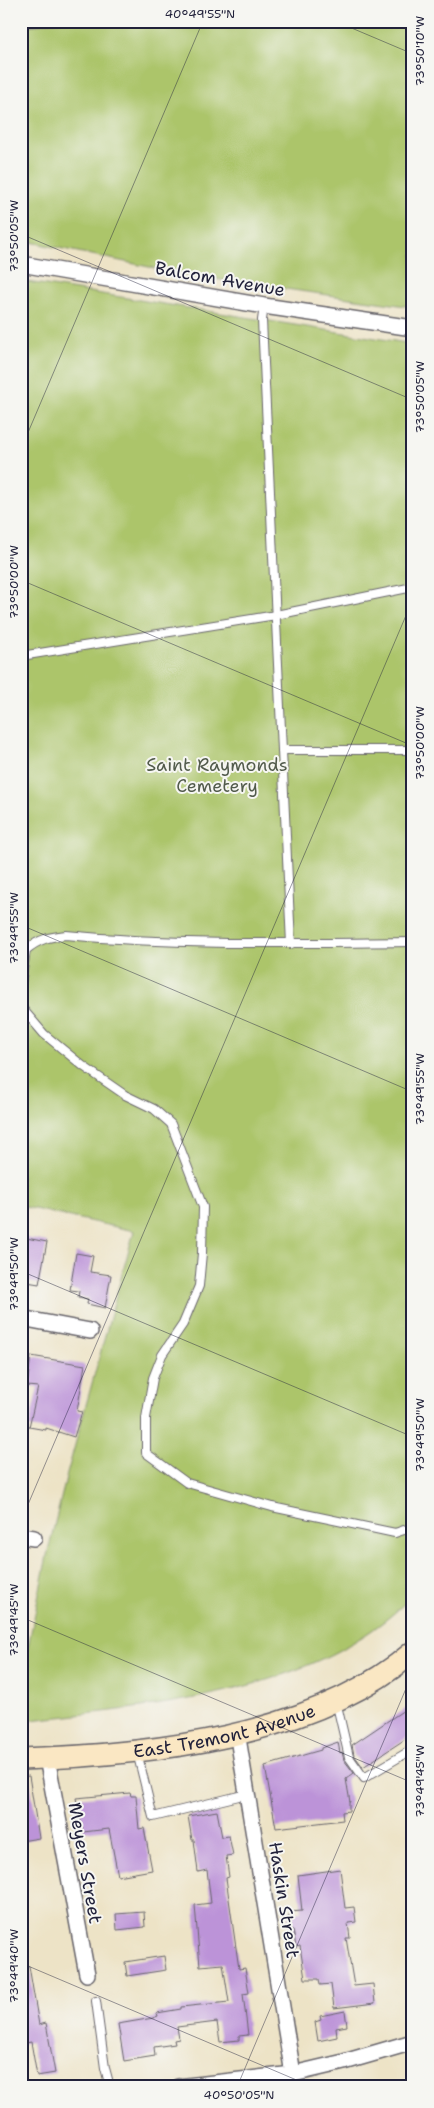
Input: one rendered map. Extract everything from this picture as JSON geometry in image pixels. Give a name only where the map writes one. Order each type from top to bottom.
[{"type":"main road","name":"East Tremont Avenue","points":[[21,1760],[136,1752],[237,1732],[304,1714],[336,1701],[368,1684],[413,1652]]},
{"type":"street","name":"Balcom Avenue","points":[[21,264],[264,306],[413,328]]},
{"type":"street","points":[[21,1318],[90,1331]]},
{"type":"street","name":"Haskin Street","points":[[237,1732],[293,2074]]},
{"type":"street","name":"Meyers Street","points":[[47,1758],[87,1974]]},
{"type":"street","points":[[178,2087],[293,2074],[344,2062],[413,2042]]},
{"type":"lane","points":[[21,24],[60,21]]},
{"type":"lane","points":[[264,306],[262,320],[291,944]]},
{"type":"lane","points":[[21,656],[276,615],[413,587]]},
{"type":"lane","points":[[282,750],[413,750]]},
{"type":"lane","points":[[21,984],[26,950],[36,941],[66,935],[156,941],[291,944],[413,942]]},
{"type":"lane","points":[[21,1008],[44,1034],[83,1066],[125,1095],[154,1109],[172,1124],[203,1207],[199,1286],[183,1324],[162,1355],[153,1378],[146,1418],[146,1453],[187,1483],[272,1508],[395,1533],[413,1527]]},
{"type":"lane","points":[[336,1701],[349,1757],[364,1778],[413,1749]]},
{"type":"lane","points":[[136,1752],[153,1817],[248,1794]]},
{"type":"lane","points":[[96,2001],[105,2068],[110,2087]]},
{"type":"green space","points":[[21,21],[413,21],[413,307],[187,275],[21,240]]},
{"type":"green space","name":"Saint Raymonds Cemetery","points":[[21,281],[413,344],[413,1595],[374,1629],[330,1655],[282,1675],[230,1690],[177,1701],[21,1721],[21,1680],[48,1551],[67,1474],[134,1231],[21,1206]]},
{"type":"building","points":[[21,1237],[47,1242],[39,1284],[21,1281]]},
{"type":"building","points":[[76,1253],[93,1256],[90,1272],[111,1275],[105,1308],[87,1304],[88,1299],[78,1297],[79,1291],[70,1290]]},
{"type":"building","points":[[31,1356],[85,1365],[77,1411],[82,1412],[74,1437],[46,1428],[46,1430],[29,1427],[38,1387],[27,1386]]},
{"type":"building","points":[[413,1704],[413,1734],[363,1767],[354,1755],[352,1745]]},
{"type":"building","points":[[338,1742],[340,1753],[342,1752],[344,1760],[354,1773],[346,1779],[350,1802],[349,1811],[342,1812],[343,1820],[276,1828],[265,1766],[321,1750],[321,1748]]},
{"type":"building","points":[[29,1776],[39,1838],[21,1841],[21,1777]]},
{"type":"building","points":[[130,1793],[131,1796],[136,1796],[139,1829],[144,1828],[152,1870],[118,1876],[109,1829],[83,1832],[76,1798]]},
{"type":"building","points":[[217,1811],[222,1837],[229,1836],[233,1855],[226,1856],[229,1877],[226,1878],[239,1969],[245,1968],[249,1993],[243,1994],[248,2035],[239,2036],[239,2040],[220,2042],[217,2022],[177,2027],[179,2039],[174,2040],[175,2044],[154,2047],[155,2056],[124,2061],[118,2024],[153,2018],[158,2016],[157,2013],[181,2009],[181,2007],[229,2002],[223,1964],[200,1966],[195,1905],[211,1903],[207,1870],[198,1872],[194,1840],[192,1840],[188,1816]]},
{"type":"building","points":[[340,1869],[345,1908],[354,1907],[356,1922],[348,1923],[350,1938],[346,1938],[354,1986],[373,1984],[375,2003],[334,2008],[331,1984],[320,1985],[319,1979],[305,1979],[300,1946],[296,1947],[293,1930],[289,1930],[288,1917],[290,1912],[302,1911],[298,1875]]},
{"type":"building","points":[[144,1912],[145,1927],[117,1930],[116,1914]]},
{"type":"building","points":[[164,1956],[166,1970],[127,1976],[125,1962]]},
{"type":"building","points":[[21,1966],[29,1966],[39,2025],[46,2023],[55,2073],[37,2076],[31,2042],[21,2044]]},
{"type":"building","points":[[345,2011],[347,2026],[336,2028],[337,2037],[318,2041],[315,2022],[321,2020],[320,2016]]}]
